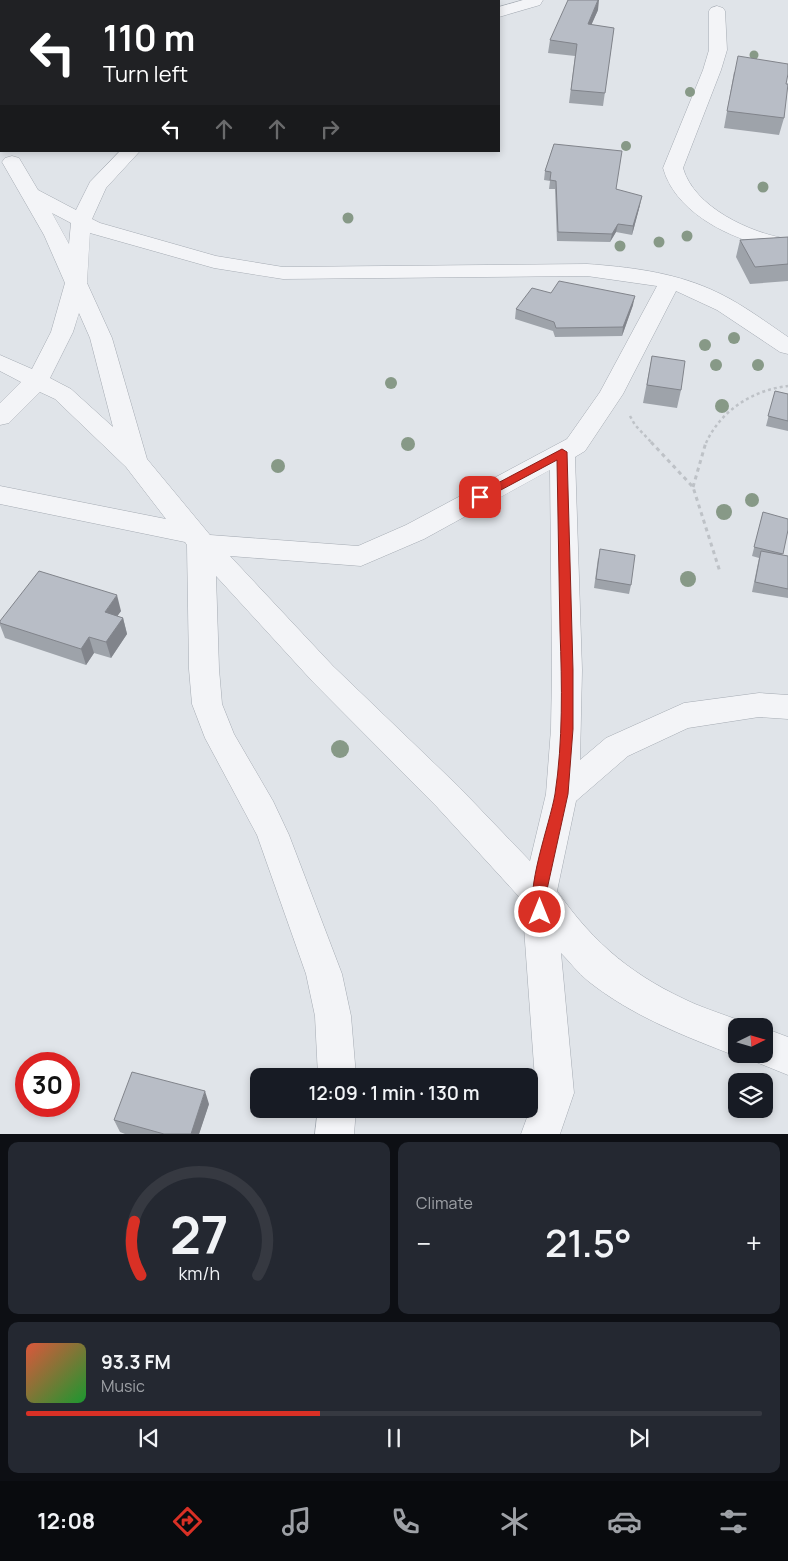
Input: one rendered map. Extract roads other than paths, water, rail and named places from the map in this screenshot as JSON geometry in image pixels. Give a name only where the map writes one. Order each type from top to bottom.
[{"type":"street","points":[[500,12],[534,2],[535,0]]},
{"type":"street","points":[[717,11],[718,50],[712,70],[672,168],[676,181],[686,194],[718,221],[761,240],[788,245]]},
{"type":"street","points":[[0,417],[37,381],[62,332],[76,284],[81,221],[96,186],[130,152]]},
{"type":"street","points":[[12,162],[54,236],[101,338],[135,461]]},
{"type":"street","points":[[30,194],[93,227],[214,262],[283,273],[587,270],[629,273],[670,282],[703,294],[733,310],[788,347]]},
{"type":"street","points":[[0,495],[197,539],[360,556],[415,532],[576,445],[614,387],[670,282]]},
{"type":"street","points":[[0,362],[63,394],[135,461],[197,539],[323,674],[448,797],[539,894],[565,932],[600,968],[642,997],[689,1020],[728,1034]]},
{"type":"street","points":[[540,1134],[555,1093],[539,894],[562,794],[566,729],[567,670],[562,452]]},
{"type":"street","points":[[197,539],[207,704],[220,738],[262,811],[273,835],[324,974],[333,1016],[336,1068]]},
{"type":"street","points":[[562,794],[617,746],[684,716],[759,705],[788,707]]},
{"type":"street","points":[[773,1050],[788,1056]]},
{"type":"street","points":[[334,1134],[336,1118]]}]
